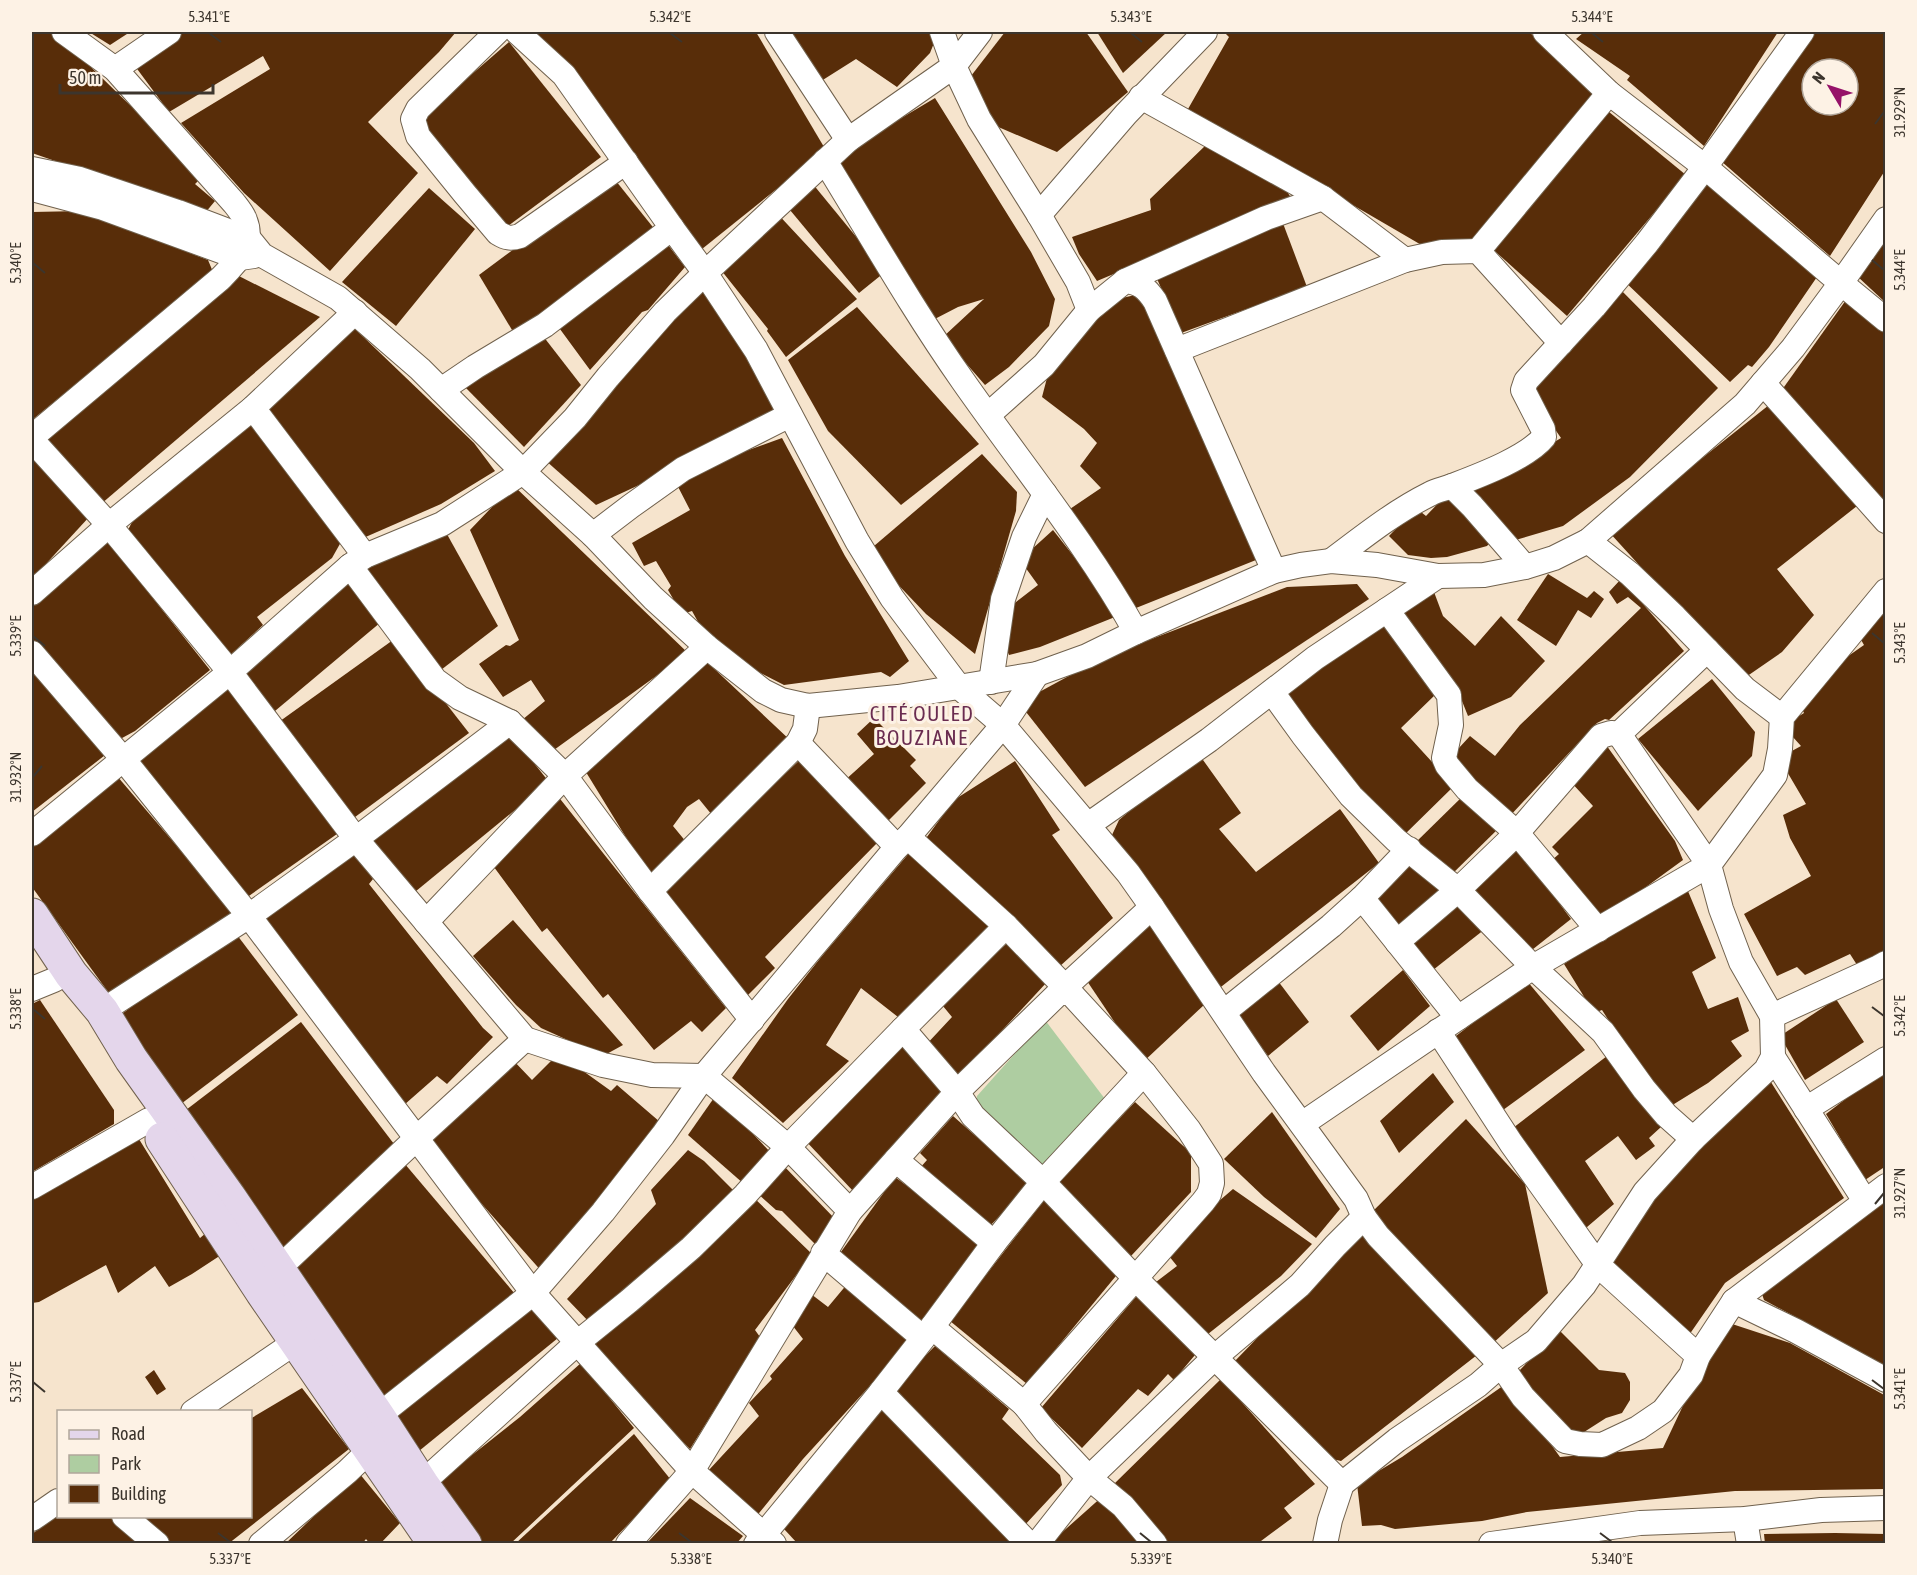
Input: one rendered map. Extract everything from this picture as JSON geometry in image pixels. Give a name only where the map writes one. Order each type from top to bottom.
[{"type":"street","points":[[64,32],[115,69],[234,203],[245,220],[250,251]]},
{"type":"street","points":[[115,69],[169,32]]},
{"type":"street","points":[[497,32],[418,109],[413,119],[418,136],[498,233],[512,239],[520,236],[626,162]]},
{"type":"street","points":[[517,32],[564,75],[705,273],[756,350],[857,541],[892,598],[959,687],[1003,725],[1128,873],[1264,1073],[1356,1199],[1364,1217],[1378,1236],[1501,1365],[1523,1397],[1565,1441],[1602,1444],[1638,1428],[1663,1411],[1691,1375],[1698,1356],[1734,1301],[1886,1186]]},
{"type":"street","points":[[777,32],[848,140]]},
{"type":"street","points":[[942,32],[954,66],[979,119],[1078,282],[1089,310]]},
{"type":"street","points":[[32,834],[230,672],[358,561],[442,524],[523,472],[574,418],[665,312],[705,273],[848,140],[954,66],[980,32]]},
{"type":"street","points":[[1039,215],[1141,97],[1205,32]]},
{"type":"street","points":[[1545,32],[1609,93],[1705,167],[1886,320]]},
{"type":"street","points":[[1331,561],[1402,509],[1433,492],[1524,454],[1544,437],[1543,429],[1523,390],[1524,385],[1594,307],[1647,243],[1802,32]]},
{"type":"street","points":[[1177,350],[1405,260],[1442,252],[1478,251],[1609,93]]},
{"type":"street","points":[[1141,97],[1323,198],[1405,260]]},
{"type":"street","points":[[825,160],[938,344],[1117,598],[1136,632]]},
{"type":"street","points":[[32,170],[80,179],[178,212],[338,298],[397,348],[523,472],[592,535],[653,598],[707,647],[763,691],[781,700],[808,706],[898,697],[1037,674],[1088,656],[1136,632],[1274,571],[1331,561],[1377,565],[1438,576],[1484,575],[1525,567],[1554,558],[1588,541],[1745,404],[1793,348],[1886,219]]},
{"type":"street","points":[[32,189],[250,251]]},
{"type":"street","points":[[988,416],[1044,365],[1089,310],[1125,281],[1266,218],[1323,198]]},
{"type":"street","points":[[441,390],[545,325],[672,228]]},
{"type":"street","points":[[250,251],[32,439],[109,525],[230,672],[356,839],[525,1039],[603,1065],[652,1075],[704,1076],[788,1147],[850,1210]]},
{"type":"street","points":[[1478,251],[1561,343]]},
{"type":"street","points":[[1125,281],[1135,282],[1150,293],[1155,301],[1274,571]]},
{"type":"street","points":[[32,594],[109,525],[253,408],[355,312]]},
{"type":"street","points":[[1763,383],[1886,521]]},
{"type":"street","points":[[253,408],[358,561],[435,680],[460,698],[510,722],[565,776],[650,891],[752,1020]]},
{"type":"street","points":[[592,535],[683,469],[790,414]]},
{"type":"street","points":[[1452,486],[1525,567]]},
{"type":"street","points":[[991,682],[1003,599],[1024,537],[1045,494]]},
{"type":"street","points":[[1588,541],[1630,574],[1745,688],[1782,717]]},
{"type":"street","points":[[1088,825],[1209,740],[1315,658],[1438,576]]},
{"type":"street","points":[[1302,1124],[1533,967],[1709,865],[1774,775],[1780,749],[1782,717],[1886,591]]},
{"type":"street","points":[[1387,610],[1449,695],[1451,725],[1444,758],[1447,765],[1467,789],[1516,833],[1598,930]]},
{"type":"street","points":[[426,922],[565,776],[707,647]]},
{"type":"street","points":[[1619,734],[1707,650]]},
{"type":"street","points":[[32,653],[124,760],[249,916],[533,1293],[692,1471],[764,1541],[928,1333],[994,1243],[1043,1182],[1144,1073]]},
{"type":"street","points":[[378,1416],[533,1293],[610,1203],[663,1135],[704,1076],[1003,725],[1037,674]]},
{"type":"street","points":[[1272,692],[1352,796],[1396,840],[1458,890],[1533,967],[1603,1032],[1644,1089],[1666,1115],[1693,1139]]},
{"type":"street","points":[[650,891],[798,743],[805,729],[808,706]]},
{"type":"street","points":[[102,1011],[249,916],[356,839],[510,722]]},
{"type":"street","points":[[1325,1544],[1342,1484],[1397,1440],[1478,1385],[1501,1365],[1536,1341],[1598,1265],[1645,1192],[1693,1139],[1766,1070],[1773,1057],[1772,1017],[1741,962],[1721,909],[1709,865],[1619,734],[1611,733],[1601,736],[1516,833],[1458,890],[1397,942]]},
{"type":"street","points":[[798,743],[903,842],[1006,926],[1144,1073],[1189,1130],[1211,1164],[1213,1173],[1209,1194],[1024,1404]]},
{"type":"street","points":[[1224,1012],[1331,926],[1362,898],[1409,849]]},
{"type":"street","points":[[1362,898],[1397,942],[1448,1025],[1511,1143],[1598,1265],[1698,1356]]},
{"type":"street","points":[[628,1544],[692,1471],[850,1210],[957,1092],[1065,987],[1152,907]]},
{"type":"street","points":[[32,915],[71,974],[102,1011],[130,1059],[230,1198],[378,1416],[435,1544]]},
{"type":"street","points":[[413,1491],[577,1343],[691,1248],[1006,926]]},
{"type":"street","points":[[32,950],[43,984],[108,1063],[149,1120],[262,1292],[370,1450],[465,1544]]},
{"type":"street","points":[[1772,1017],[1886,963]]},
{"type":"street","points":[[903,1029],[957,1092],[973,1116],[1043,1182],[1135,1278],[1342,1484]]},
{"type":"street","points":[[278,1269],[525,1039]]},
{"type":"street","points":[[1773,1057],[1865,1202]]},
{"type":"street","points":[[1806,1109],[1886,1059]]},
{"type":"street","points":[[32,1187],[149,1120]]},
{"type":"street","points":[[896,1160],[994,1243]]},
{"type":"street","points":[[1036,1544],[1089,1478],[1215,1357],[1300,1285],[1364,1217]]},
{"type":"street","points":[[823,1253],[1024,1404],[1046,1432],[1089,1478],[1123,1506],[1155,1544]]},
{"type":"street","points":[[1734,1301],[1796,1331],[1886,1380]]},
{"type":"street","points":[[196,1410],[297,1341]]},
{"type":"street","points":[[881,1392],[1029,1544]]},
{"type":"street","points":[[261,1544],[370,1450]]},
{"type":"street","points":[[32,1519],[57,1502]]},
{"type":"street","points":[[1491,1544],[1640,1523],[1745,1519],[1821,1510],[1886,1508]]},
{"type":"street","points":[[126,1518],[157,1544]]},
{"type":"street","points":[[1745,1519],[1749,1544]]},
{"type":"green space","points":[[1045,1020],[1105,1099],[1044,1170],[974,1111],[977,1096]]},
{"type":"building","points":[[32,32],[55,32],[184,158],[201,178],[195,184],[215,201],[205,213],[32,153]]},
{"type":"building","points":[[89,32],[130,32],[110,45]]},
{"type":"building","points":[[171,32],[456,32],[439,52],[368,122],[418,173],[330,271],[244,193],[181,123],[270,69],[263,56],[169,112],[132,62]]},
{"type":"building","points":[[531,32],[756,32],[824,147],[788,180],[702,249]]},
{"type":"building","points":[[788,32],[930,32],[934,43],[930,53],[897,87],[856,59],[818,83]]},
{"type":"building","points":[[1005,32],[1086,32],[1128,92],[1057,152],[996,126],[964,85]]},
{"type":"building","points":[[1097,32],[1167,32],[1123,73]]},
{"type":"building","points":[[1224,32],[1529,32],[1603,95],[1474,241],[1430,250],[1188,109],[1229,37]]},
{"type":"building","points":[[1584,32],[1778,32],[1704,146],[1627,80],[1630,76],[1576,39]]},
{"type":"building","points":[[1812,32],[1886,32],[1886,169],[1830,256],[1721,161]]},
{"type":"building","points":[[509,42],[601,157],[504,229],[419,120]]},
{"type":"building","points":[[935,98],[1031,252],[1055,299],[1049,326],[1009,367],[985,385],[943,337],[984,299],[958,307],[929,322],[836,157]]},
{"type":"building","points":[[1603,107],[1686,175],[1567,316],[1487,244]]},
{"type":"building","points":[[1206,145],[1283,186],[1292,199],[1097,281],[1079,254],[1072,237],[1151,210],[1150,199]]},
{"type":"building","points":[[612,176],[656,231],[515,335],[479,275]]},
{"type":"building","points":[[1703,178],[1819,274],[1769,347],[1752,367],[1748,365],[1730,382],[1622,279]]},
{"type":"building","points":[[812,183],[885,272],[859,293],[785,204]]},
{"type":"building","points":[[429,188],[475,229],[396,326],[342,282]]},
{"type":"building","points":[[774,210],[857,299],[786,357],[767,331],[768,329],[717,265]]},
{"type":"building","points":[[82,211],[208,260],[213,272],[32,420],[32,212]]},
{"type":"building","points":[[1281,218],[1307,287],[1181,333],[1154,272]]},
{"type":"building","points":[[1886,235],[1886,303],[1857,276]]},
{"type":"building","points":[[665,241],[685,267],[648,310],[642,312],[590,370],[557,325]]},
{"type":"building","points":[[233,273],[320,317],[101,504],[40,437]]},
{"type":"building","points":[[1616,285],[1718,388],[1630,477],[1563,526],[1512,541],[1467,495],[1561,438],[1526,387]]},
{"type":"building","points":[[699,290],[707,290],[781,409],[637,486],[596,505],[545,460]]},
{"type":"building","points":[[1144,293],[1256,560],[1131,610],[1067,511],[1101,488],[1080,466],[1097,443],[1084,429],[1042,397],[1052,359],[1122,298]]},
{"type":"building","points":[[1846,300],[1886,332],[1886,514],[1779,394]]},
{"type":"building","points":[[857,307],[979,444],[901,505],[828,431],[788,360]]},
{"type":"building","points":[[353,327],[474,443],[495,471],[441,504],[361,539],[265,407]]},
{"type":"building","points":[[543,336],[581,385],[524,447],[464,386]]},
{"type":"building","points":[[1769,405],[1857,506],[1777,569],[1814,615],[1782,652],[1743,679],[1609,532]]},
{"type":"building","points":[[247,420],[341,542],[332,558],[257,617],[263,625],[228,657],[128,530],[135,516]]},
{"type":"building","points":[[782,438],[845,556],[909,661],[890,677],[881,672],[784,685],[749,667],[702,629],[692,611],[682,614],[668,590],[671,586],[656,561],[644,566],[632,543],[690,510],[673,477]]},
{"type":"building","points":[[32,451],[90,516],[32,579]]},
{"type":"building","points":[[982,454],[1017,492],[1016,511],[975,654],[926,614],[867,552]]},
{"type":"building","points":[[513,485],[688,653],[547,755],[522,720],[545,701],[531,680],[503,697],[479,664],[506,645],[510,646],[519,640],[470,530]]},
{"type":"building","points":[[1448,493],[1493,539],[1487,546],[1447,557],[1431,558],[1408,555],[1389,536],[1416,508],[1426,516]]},
{"type":"building","points":[[443,527],[498,626],[437,673],[373,589],[363,561]]},
{"type":"building","points":[[1053,530],[1120,615],[1040,647],[1009,655],[1000,634],[1007,609],[1038,585],[1020,560]]},
{"type":"building","points":[[106,539],[210,670],[135,731],[111,744],[32,646],[32,599]]},
{"type":"building","points":[[1548,574],[1587,598],[1594,591],[1604,599],[1591,618],[1578,610],[1556,646],[1517,620]]},
{"type":"building","points":[[1621,579],[1684,651],[1609,720],[1605,719],[1597,723],[1508,818],[1446,762],[1470,736],[1495,756],[1520,725],[1641,608],[1628,597],[1617,604],[1609,592]]},
{"type":"building","points":[[350,580],[381,622],[275,711],[236,668]]},
{"type":"building","points":[[1357,584],[1369,599],[1085,787],[1019,703],[1102,658],[1287,587]]},
{"type":"building","points":[[1434,592],[1443,616],[1475,646],[1501,616],[1545,661],[1511,697],[1468,716],[1458,691],[1395,613]]},
{"type":"building","points":[[1886,608],[1886,953],[1859,968],[1850,954],[1805,975],[1797,967],[1777,976],[1744,914],[1811,876],[1790,838],[1783,815],[1806,804],[1779,758],[1801,746],[1783,726],[1804,713],[1800,705],[1834,666],[1864,645],[1860,638]]},
{"type":"building","points":[[1383,621],[1436,694],[1401,728],[1454,786],[1400,839],[1279,694]]},
{"type":"building","points":[[393,640],[469,733],[351,820],[276,724]]},
{"type":"building","points":[[32,661],[109,752],[32,812]]},
{"type":"building","points":[[707,662],[791,741],[712,815],[699,799],[687,807],[673,826],[687,843],[651,878],[581,764]]},
{"type":"building","points":[[1712,679],[1755,732],[1752,756],[1698,811],[1638,739]]},
{"type":"building","points":[[226,685],[337,834],[246,898],[130,760]]},
{"type":"building","points":[[874,718],[916,760],[910,766],[926,783],[882,827],[843,782],[874,754],[857,734]]},
{"type":"building","points":[[507,729],[549,782],[410,896],[364,837]]},
{"type":"building","points":[[1604,742],[1675,841],[1683,860],[1602,919],[1552,860],[1559,854],[1552,847],[1593,806],[1570,781]]},
{"type":"building","points":[[1198,753],[1241,813],[1219,829],[1256,872],[1340,809],[1379,863],[1217,990],[1112,835],[1119,820]]},
{"type":"building","points":[[801,759],[877,843],[765,957],[775,968],[744,999],[658,891]]},
{"type":"building","points":[[1015,761],[1060,830],[1052,835],[1113,918],[1059,967],[924,841],[954,800]]},
{"type":"building","points":[[117,776],[234,913],[111,996],[32,887],[32,846]]},
{"type":"building","points":[[1466,793],[1501,826],[1447,879],[1412,846]]},
{"type":"building","points":[[557,795],[726,1008],[702,1032],[691,1021],[654,1050],[608,994],[603,998],[547,928],[542,932],[491,863]]},
{"type":"building","points":[[1512,840],[1571,919],[1523,957],[1469,884]]},
{"type":"building","points":[[351,850],[373,879],[369,884],[483,1028],[493,1037],[447,1084],[437,1076],[404,1105],[261,915]]},
{"type":"building","points":[[910,852],[996,927],[898,1017],[861,988],[826,1045],[849,1061],[783,1123],[732,1078],[788,999]]},
{"type":"building","points":[[1410,856],[1444,888],[1401,929],[1372,895]]},
{"type":"building","points":[[1685,884],[1716,958],[1692,972],[1708,1009],[1738,997],[1749,1031],[1731,1041],[1742,1056],[1708,1083],[1666,1109],[1602,1010],[1594,1013],[1564,964]]},
{"type":"building","points":[[1455,896],[1485,929],[1433,970],[1407,941]]},
{"type":"building","points":[[513,920],[623,1045],[603,1056],[541,1028],[516,1005],[473,956]]},
{"type":"building","points":[[1149,924],[1205,1004],[1142,1063],[1083,975]]},
{"type":"building","points":[[234,931],[298,1015],[177,1107],[115,1019]]},
{"type":"building","points":[[1009,942],[1047,982],[958,1078],[924,1047],[952,1017],[938,1000]]},
{"type":"building","points":[[1403,970],[1430,1006],[1378,1051],[1350,1016]]},
{"type":"building","points":[[1278,981],[1309,1022],[1268,1056],[1236,1012]]},
{"type":"building","points":[[1527,981],[1585,1050],[1503,1110],[1456,1036]]},
{"type":"building","points":[[1836,999],[1864,1042],[1805,1080],[1780,1036]]},
{"type":"building","points":[[40,1000],[114,1110],[114,1124],[32,1172],[32,1004]]},
{"type":"building","points":[[301,1022],[394,1144],[282,1251],[182,1113]]},
{"type":"building","points":[[896,1038],[944,1092],[854,1192],[803,1138]]},
{"type":"building","points":[[1607,1056],[1661,1127],[1649,1138],[1655,1146],[1636,1160],[1618,1136],[1585,1161],[1614,1204],[1580,1233],[1513,1128]]},
{"type":"building","points":[[511,1058],[532,1080],[552,1060],[565,1058],[611,1091],[617,1085],[660,1122],[544,1274],[426,1141]]},
{"type":"building","points":[[1882,1071],[1886,1075],[1886,1166],[1865,1180],[1826,1114]]},
{"type":"building","points":[[1433,1073],[1454,1102],[1399,1153],[1380,1121]]},
{"type":"building","points":[[1769,1079],[1844,1198],[1725,1283],[1687,1338],[1607,1257],[1673,1169]]},
{"type":"building","points":[[716,1095],[773,1155],[744,1184],[688,1135]]},
{"type":"building","points":[[1135,1102],[1191,1153],[1191,1192],[1131,1256],[1059,1182]]},
{"type":"building","points":[[1272,1112],[1340,1209],[1316,1238],[1264,1197],[1224,1159]]},
{"type":"building","points":[[953,1116],[1030,1184],[989,1227],[919,1169],[927,1160],[920,1153]]},
{"type":"building","points":[[1466,1119],[1525,1184],[1548,1293],[1491,1345],[1369,1215]]},
{"type":"building","points":[[134,1131],[200,1238],[206,1233],[221,1255],[169,1287],[155,1266],[118,1293],[106,1265],[39,1302],[32,1303],[32,1197]]},
{"type":"building","points":[[688,1150],[704,1161],[738,1195],[592,1325],[567,1299],[656,1204],[651,1190]]},
{"type":"building","points":[[399,1157],[515,1294],[384,1397],[286,1266]]},
{"type":"building","points":[[782,1164],[837,1221],[816,1245],[782,1211],[776,1210],[756,1192]]},
{"type":"building","points":[[895,1177],[981,1241],[926,1324],[838,1256]]},
{"type":"building","points":[[1233,1189],[1312,1244],[1281,1276],[1208,1334],[1156,1282],[1177,1266],[1169,1256],[1190,1226]]},
{"type":"building","points":[[1886,1193],[1886,1366],[1764,1300],[1759,1285]]},
{"type":"building","points":[[752,1196],[812,1254],[755,1330],[760,1337],[690,1449],[650,1409],[592,1344]]},
{"type":"building","points":[[1045,1199],[1120,1271],[1027,1384],[950,1321]]},
{"type":"building","points":[[1358,1229],[1477,1355],[1341,1461],[1324,1457],[1234,1362],[1334,1259]]},
{"type":"building","points":[[848,1283],[909,1343],[803,1459],[755,1518],[708,1471],[759,1416],[749,1403],[772,1379],[770,1376],[803,1339],[789,1321],[811,1294],[828,1307]]},
{"type":"building","points":[[1141,1291],[1200,1349],[1174,1380],[1168,1374],[1148,1396],[1138,1389],[1082,1448],[1041,1408]]},
{"type":"building","points":[[528,1304],[558,1338],[419,1451],[392,1417]]},
{"type":"building","points":[[1723,1321],[1790,1343],[1886,1396],[1886,1489],[1735,1491],[1527,1512],[1482,1521],[1395,1529],[1381,1525],[1362,1526],[1357,1484],[1402,1457],[1507,1383],[1560,1457],[1663,1448]]},
{"type":"building","points":[[1559,1330],[1599,1370],[1625,1373],[1630,1382],[1630,1400],[1622,1413],[1606,1418],[1581,1434],[1570,1430],[1555,1417],[1518,1372]]},
{"type":"building","points":[[935,1346],[1009,1409],[1002,1419],[1060,1475],[1062,1485],[1023,1527],[891,1390]]},
{"type":"building","points":[[581,1363],[634,1428],[510,1544],[481,1544],[438,1482],[520,1417]]},
{"type":"building","points":[[154,1370],[166,1389],[157,1395],[145,1377]]},
{"type":"building","points":[[1221,1379],[1315,1484],[1284,1508],[1292,1518],[1257,1544],[1167,1544],[1115,1483]]},
{"type":"building","points":[[302,1388],[349,1449],[228,1544],[166,1544],[136,1518],[252,1518],[252,1418]]},
{"type":"building","points":[[881,1406],[1016,1544],[798,1544],[784,1529]]},
{"type":"building","points":[[634,1434],[671,1480],[609,1544],[515,1544]]},
{"type":"building","points":[[359,1473],[400,1523],[380,1544],[370,1544],[366,1539],[362,1544],[285,1544]]},
{"type":"building","points":[[1104,1495],[1146,1544],[1049,1544]]},
{"type":"building","points":[[690,1498],[743,1536],[736,1544],[646,1544]]},
{"type":"building","points":[[57,1516],[57,1518],[113,1518],[145,1544],[35,1544],[32,1534]]},
{"type":"building","points":[[1764,1534],[1886,1534],[1886,1544],[1765,1544]]},
{"type":"district","name":"CITÉ OULED BOUZIANE","points":[[922,725]]}]
